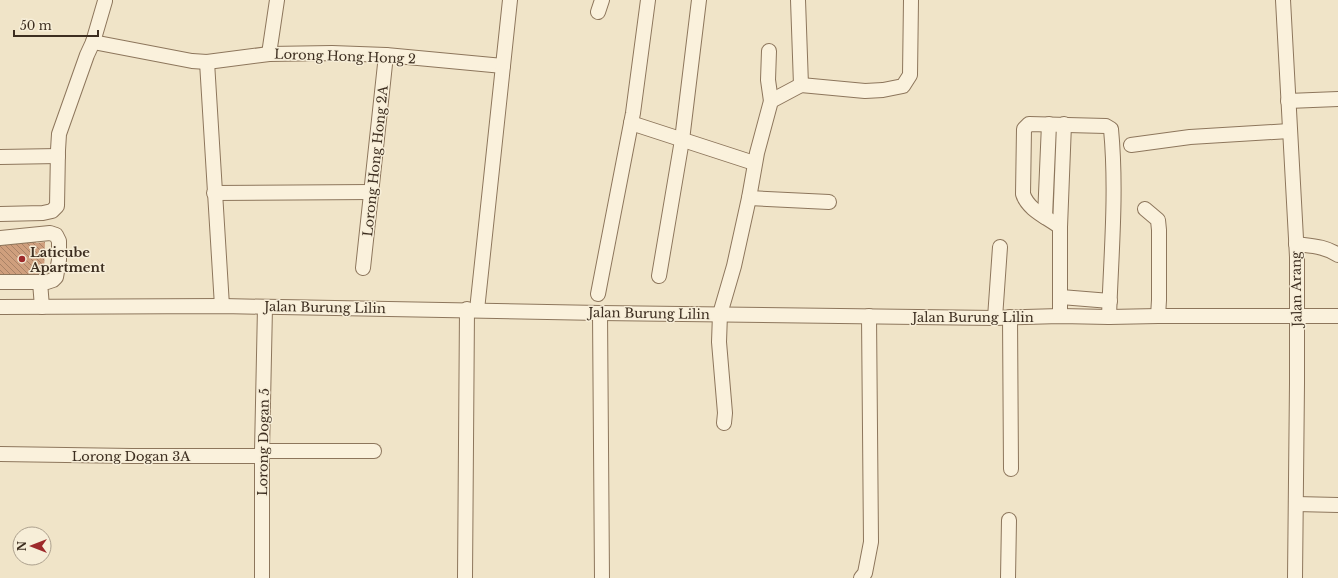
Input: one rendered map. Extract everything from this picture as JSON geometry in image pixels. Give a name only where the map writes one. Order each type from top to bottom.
[{"type":"street","points":[[269,54],[277,0]]},
{"type":"street","points":[[465,578],[472,309],[510,0]]},
{"type":"street","points":[[598,294],[631,123],[648,0]]},
{"type":"street","points":[[659,276],[682,140],[699,0]]},
{"type":"street","points":[[798,0],[801,85]]},
{"type":"street","points":[[771,101],[801,85],[865,91],[883,90],[903,86],[910,75],[911,0]]},
{"type":"street","name":"Jalan Arang","points":[[1283,0],[1296,244],[1297,316],[1295,578]]},
{"type":"street","points":[[0,214],[43,213],[52,211],[57,206],[59,134],[93,42],[105,1]]},
{"type":"street","name":"Lorong Hong Hong 2","points":[[93,42],[192,61],[207,62],[269,54],[332,53],[386,55],[503,66]]},
{"type":"street","points":[[724,423],[725,413],[719,342],[720,314],[734,266],[749,198],[754,163],[762,129],[771,101],[768,80],[769,51]]},
{"type":"street","name":"Lorong Hong Hong 2A","points":[[363,268],[386,55]]},
{"type":"street","points":[[207,62],[222,306]]},
{"type":"street","points":[[1288,101],[1338,100]]},
{"type":"street","points":[[631,123],[754,163]]},
{"type":"street","points":[[1060,226],[1033,209],[1026,202],[1023,194],[1024,129],[1029,124],[1106,126],[1111,129],[1112,144],[1113,229],[1109,317]]},
{"type":"street","points":[[1046,217],[1049,124]]},
{"type":"street","points":[[1060,316],[1060,226],[1064,124]]},
{"type":"street","points":[[1131,145],[1190,137],[1289,131]]},
{"type":"street","points":[[0,157],[58,156]]},
{"type":"street","points":[[214,193],[372,192]]},
{"type":"street","points":[[749,198],[829,202]]},
{"type":"street","points":[[1145,209],[1158,220],[1158,316]]},
{"type":"street","points":[[0,238],[50,232],[56,235],[59,241],[59,260],[56,277],[54,280],[40,282],[0,282]]},
{"type":"street","points":[[1296,244],[1328,249],[1338,255]]},
{"type":"street","points":[[995,318],[1000,247]]},
{"type":"street","points":[[40,282],[42,307]]},
{"type":"street","points":[[1061,297],[1110,300]]},
{"type":"street","name":"Jalan Burung Lilin","points":[[0,307],[222,306],[995,318],[1060,316],[1338,316]]},
{"type":"street","name":"Lorong Dogan 5","points":[[262,578],[262,453],[265,307]]},
{"type":"street","points":[[600,313],[602,578]]},
{"type":"street","points":[[861,578],[865,573],[870,542],[869,316]]},
{"type":"street","points":[[1010,317],[1010,470]]},
{"type":"street","name":"Lorong Dogan 3A","points":[[0,454],[132,456],[374,451]]},
{"type":"street","points":[[1296,504],[1338,506]]},
{"type":"street","points":[[1008,578],[1009,520]]},
{"type":"building","name":"Laticube Apartment","points":[[35,238],[36,243],[45,242],[44,275],[0,277],[0,242]]},
{"type":"place","name":"Laticube Apartment","points":[[22,259]]}]
